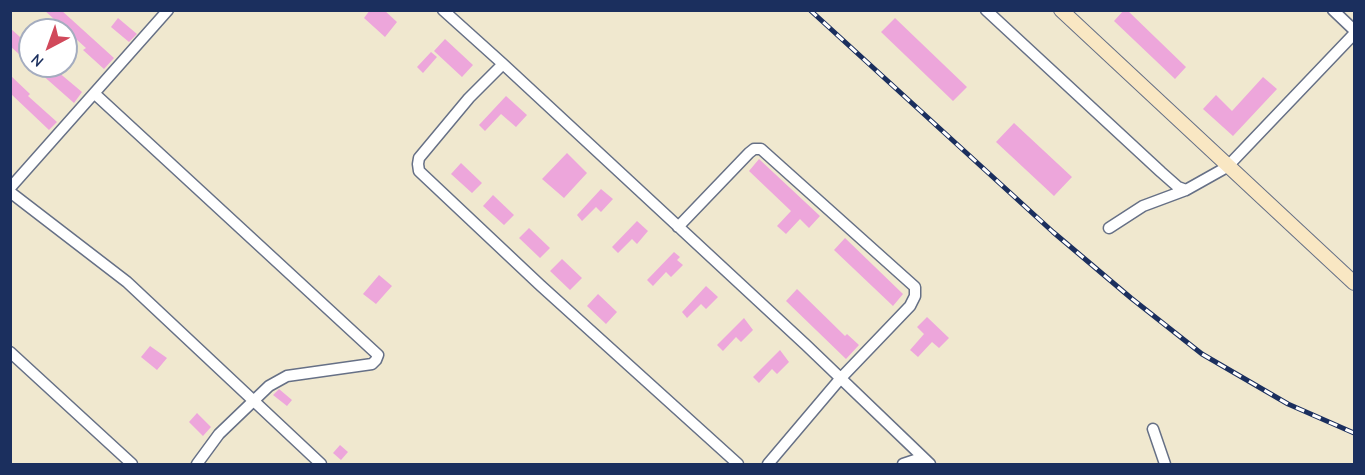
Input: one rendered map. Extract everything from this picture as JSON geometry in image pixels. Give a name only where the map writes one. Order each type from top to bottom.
[{"type":"street","points":[[168,10],[10,190],[127,282],[321,465]]},
{"type":"street","points":[[443,10],[503,63],[925,461]]},
{"type":"street","points":[[986,10],[1161,172],[1185,190]]},
{"type":"street","points":[[1061,10],[1354,283]]},
{"type":"street","points":[[1109,228],[1143,206],[1185,190],[1227,167],[1354,32],[1333,10]]},
{"type":"street","points":[[503,63],[419,158],[419,171],[540,285],[738,465]]},
{"type":"street","points":[[95,94],[378,353],[378,358],[372,364],[287,376],[269,386],[219,434],[197,465]]},
{"type":"street","points":[[678,227],[749,153],[754,149],[761,149],[915,287],[915,296],[910,306],[840,379],[768,465]]},
{"type":"street","points":[[10,352],[132,465]]},
{"type":"street","points":[[1153,429],[1165,465]]},
{"type":"street","points":[[903,465],[925,461]]},
{"type":"building","points":[[44,10],[61,10],[70,18],[53,18]]},
{"type":"building","points":[[370,10],[384,10],[397,22],[385,37],[364,18]]},
{"type":"building","points":[[1124,10],[1127,10],[1186,67],[1175,79],[1114,21]]},
{"type":"building","points":[[118,18],[137,34],[129,42],[111,27]]},
{"type":"building","points":[[895,18],[967,87],[953,101],[881,32]]},
{"type":"building","points":[[78,25],[114,58],[104,69],[83,50],[86,48],[78,41]]},
{"type":"building","points":[[10,28],[18,35],[18,53],[10,46]]},
{"type":"building","points":[[445,39],[473,65],[462,77],[434,51]]},
{"type":"building","points":[[431,52],[437,57],[423,73],[417,67]]},
{"type":"building","points":[[10,75],[30,94],[28,96],[57,122],[49,130],[10,93]]},
{"type":"building","points":[[1263,77],[1277,89],[1233,136],[1203,109],[1216,95],[1232,111]]},
{"type":"building","points":[[46,78],[65,78],[82,92],[74,103]]},
{"type":"building","points":[[506,96],[527,115],[516,127],[501,114],[485,131],[479,125]]},
{"type":"building","points":[[1014,123],[1072,177],[1054,196],[996,142]]},
{"type":"building","points":[[567,153],[587,173],[564,198],[542,179]]},
{"type":"building","points":[[759,159],[820,216],[809,228],[800,219],[786,234],[777,226],[791,211],[749,171]]},
{"type":"building","points":[[461,163],[482,183],[472,193],[451,174]]},
{"type":"building","points":[[601,189],[613,199],[601,212],[596,207],[582,221],[577,215]]},
{"type":"building","points":[[493,195],[514,215],[504,225],[483,206]]},
{"type":"building","points":[[637,221],[648,231],[637,244],[632,239],[618,253],[612,247]]},
{"type":"building","points":[[529,228],[550,248],[540,258],[519,238]]},
{"type":"building","points":[[845,238],[903,294],[893,306],[834,250]]},
{"type":"building","points":[[674,252],[680,257],[677,260],[683,265],[671,277],[666,272],[653,286],[647,280]]},
{"type":"building","points":[[562,259],[582,278],[570,290],[550,271]]},
{"type":"building","points":[[379,275],[392,286],[376,304],[363,294]]},
{"type":"building","points":[[706,286],[718,297],[706,309],[701,304],[687,318],[682,312]]},
{"type":"building","points":[[797,289],[845,336],[847,334],[859,345],[846,359],[786,301]]},
{"type":"building","points":[[598,294],[617,312],[606,324],[587,306]]},
{"type":"building","points":[[927,317],[949,338],[939,348],[932,342],[918,357],[910,350],[924,334],[917,327]]},
{"type":"building","points":[[744,318],[753,330],[741,342],[736,337],[723,351],[717,345]]},
{"type":"building","points":[[150,346],[167,358],[157,370],[141,357]]},
{"type":"building","points":[[780,350],[789,362],[777,374],[772,369],[759,383],[753,377]]},
{"type":"building","points":[[279,389],[292,400],[287,406],[273,395]]},
{"type":"building","points":[[197,413],[211,427],[203,436],[189,422]]},
{"type":"building","points":[[340,445],[348,452],[341,460],[333,453]]},
{"type":"railway","points":[[810,10],[1053,232],[1202,354],[1288,404],[1354,433]]}]
